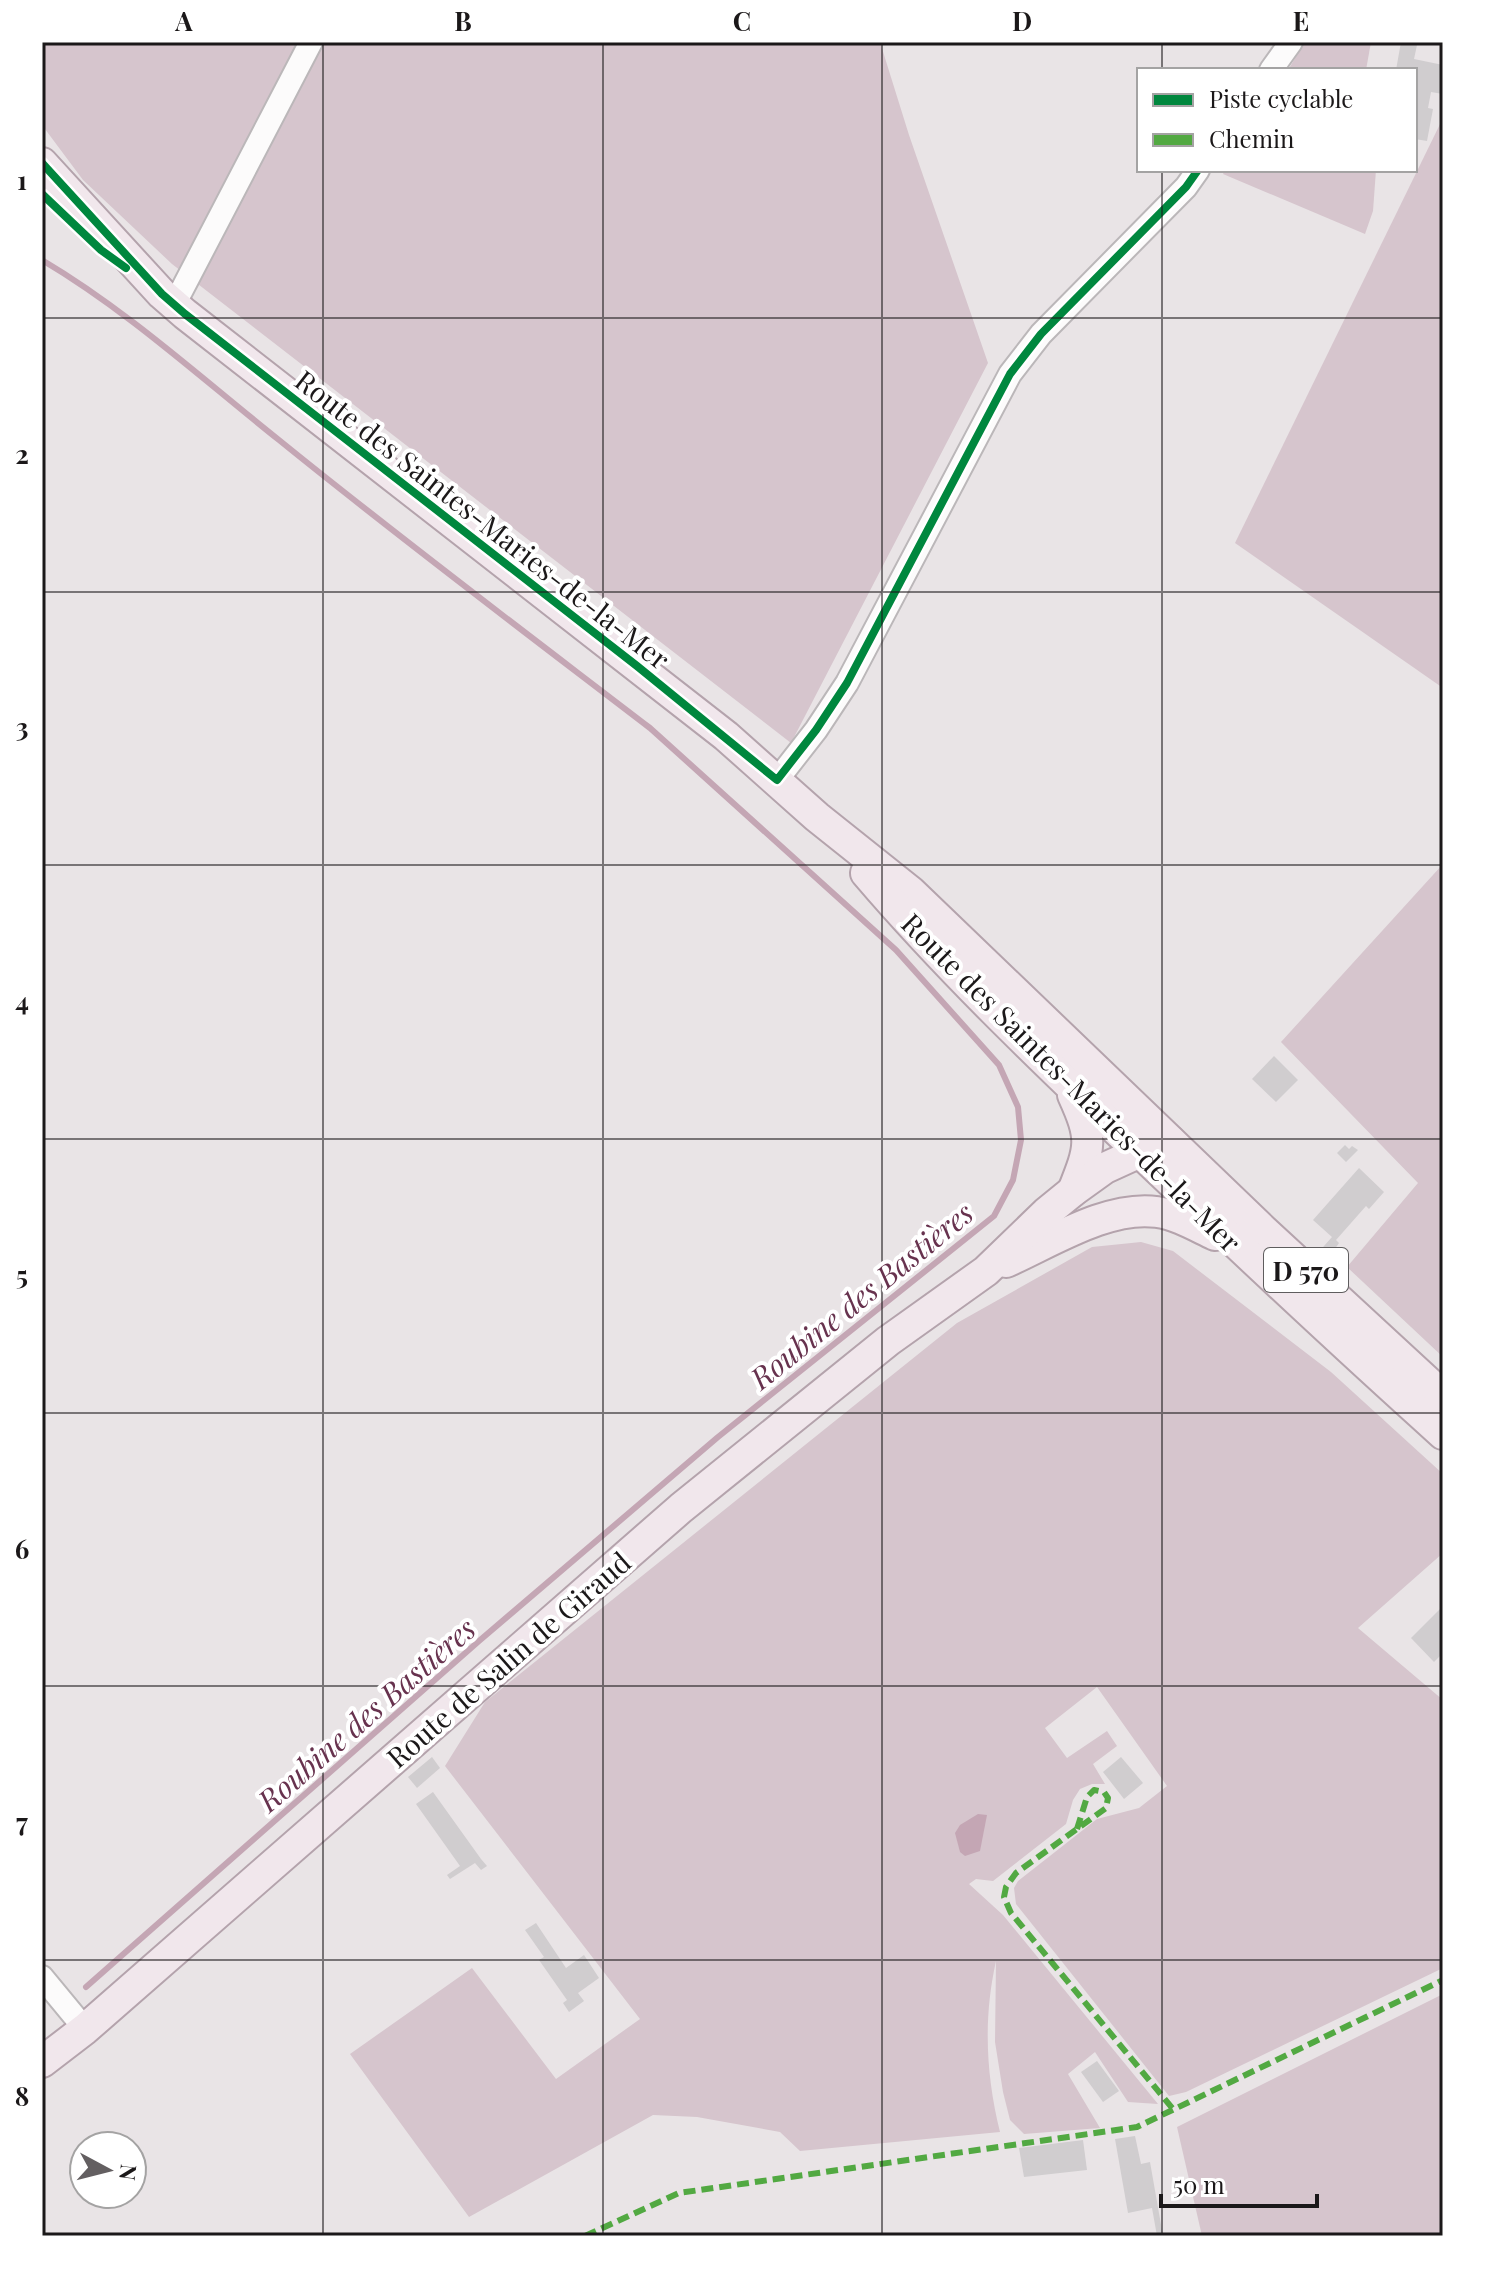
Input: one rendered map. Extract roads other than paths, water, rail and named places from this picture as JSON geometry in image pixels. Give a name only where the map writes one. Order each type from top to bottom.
[{"type":"main road","name":"Route des Saintes-Maries-de-la-Mer","points":[[42,163],[168,299]]},
{"type":"main road","name":"Route des Saintes-Maries-de-la-Mer","points":[[42,194],[101,250],[168,299],[692,710],[911,892],[1170,1141],[1253,1240],[1443,1434]]},
{"type":"main road","name":"Route des Saintes-Maries-de-la-Mer","points":[[817,817],[896,909],[1149,1160],[1253,1240],[1443,1396]]},
{"type":"main road","name":"Route de Salin de Giraud","points":[[1067,1082],[1089,1137],[1087,1156],[1073,1191]]},
{"type":"main road","name":"Route de Salin de Giraud","points":[[42,2062],[85,2029],[681,1508],[888,1341],[986,1271],[1073,1191],[1105,1168],[1149,1160],[1170,1141]]},
{"type":"main road","name":"Route de Salin de Giraud","points":[[986,1271],[1115,1213],[1140,1194],[1149,1160]]},
{"type":"main road","name":"Route de Salin de Giraud","points":[[1115,1213],[1156,1212],[1253,1240]]},
{"type":"street","points":[[168,299],[311,42]]},
{"type":"street","points":[[1272,68],[1291,42]]},
{"type":"street","points":[[777,780],[847,683],[1010,374],[1041,334],[1186,187],[1197,172]]},
{"type":"street","points":[[42,1977],[85,2029]]},
{"type":"waterway","name":"Roubine des Bastières","points":[[42,260],[134,323],[371,513],[650,728],[896,950],[999,1065],[1018,1107],[1021,1140],[1013,1180],[994,1216],[718,1437],[479,1641],[86,1987]]}]
